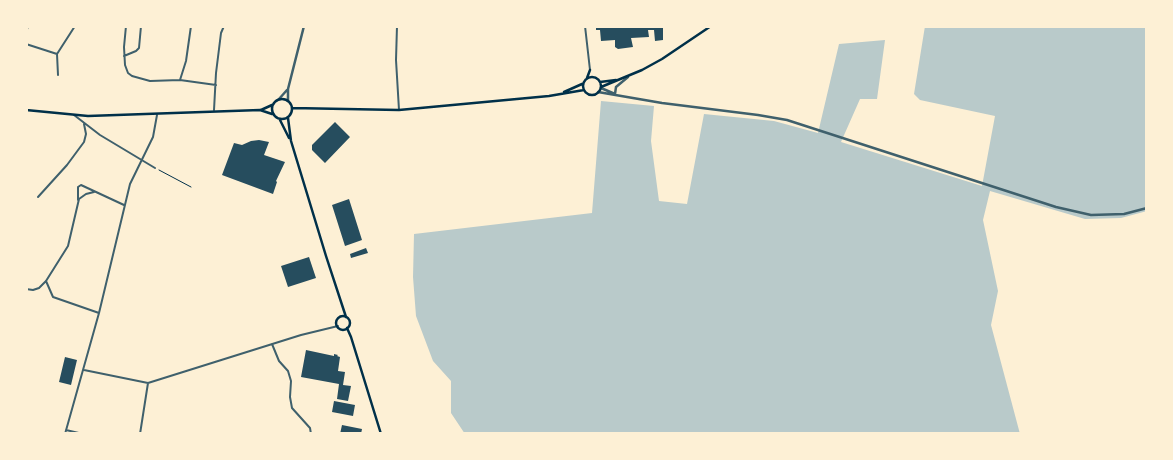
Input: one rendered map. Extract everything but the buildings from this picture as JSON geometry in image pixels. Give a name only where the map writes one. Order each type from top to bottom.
[{"type":"main road","points":[[292,108],[399,110],[550,96],[584,90],[591,95],[598,92],[601,88],[662,59],[711,26]]},
{"type":"main road","points":[[561,94],[583,83],[590,70]]},
{"type":"main road","points":[[590,70],[600,82],[601,88]]},
{"type":"main road","points":[[587,78],[594,77]]},
{"type":"main road","points":[[600,82],[620,79]]},
{"type":"main road","points":[[583,83],[584,90]]},
{"type":"main road","points":[[26,110],[74,115],[115,116],[260,110],[272,106],[279,99],[288,101],[292,108]]},
{"type":"main road","points":[[272,106],[272,114]]},
{"type":"main road","points":[[292,108],[288,118],[291,141],[342,307],[350,321],[347,328],[381,434]]},
{"type":"main road","points":[[260,110],[272,114],[280,120],[291,141]]},
{"type":"main road","points":[[280,120],[288,118]]},
{"type":"main road","points":[[342,307],[337,322],[338,326],[343,330],[347,328]]},
{"type":"main road","points":[[339,318],[346,317]]},
{"type":"street","points":[[26,33],[28,26]]},
{"type":"street","points":[[58,74],[57,54],[75,26]]},
{"type":"street","points":[[126,26],[124,56],[126,70],[132,76],[150,81],[180,80],[216,85]]},
{"type":"street","points":[[124,56],[139,48],[141,26]]},
{"type":"street","points":[[180,80],[186,61],[191,26]]},
{"type":"street","points":[[214,112],[221,33],[224,26]]},
{"type":"street","points":[[288,101],[288,88],[304,26]]},
{"type":"street","points":[[397,26],[396,60],[399,110]]},
{"type":"street","points":[[585,26],[590,70]]},
{"type":"street","points":[[26,44],[57,54]]},
{"type":"street","points":[[616,95],[616,87],[629,76]]},
{"type":"street","points":[[279,99],[288,88]]},
{"type":"street","points":[[601,88],[616,95]]},
{"type":"street","points":[[598,92],[787,120],[1056,207],[1091,215],[1124,214],[1147,208]]},
{"type":"street","points":[[65,434],[99,313],[130,184],[153,137],[157,114]]},
{"type":"street","points":[[74,115],[83,123],[141,161],[156,168]]},
{"type":"street","points":[[38,197],[72,159],[84,142],[86,134],[83,123]]},
{"type":"street","points":[[86,134],[92,129]]},
{"type":"street","points":[[26,289],[33,290],[39,288],[46,281],[68,246],[78,202],[78,187],[81,186],[124,206]]},
{"type":"street","points":[[78,202],[86,194],[94,192]]},
{"type":"street","points":[[46,281],[53,297],[99,313]]},
{"type":"street","points":[[84,370],[148,383],[272,344],[338,326]]},
{"type":"street","points":[[272,344],[279,361],[288,371],[291,381],[290,397],[292,408],[310,428],[311,434]]},
{"type":"street","points":[[140,434],[148,383]]},
{"type":"street","points":[[66,430],[83,434]]},
{"type":"path","points":[[156,168],[191,187]]},
{"type":"shaded area","points":[[925,26],[1147,26],[1147,211],[1121,218],[1085,219],[990,191],[983,220],[998,291],[991,325],[1020,434],[465,434],[451,413],[451,381],[433,361],[416,316],[413,277],[414,234],[592,213],[601,101],[654,106],[651,141],[659,201],[687,204],[704,114],[774,121],[818,133],[839,44],[885,40],[877,99],[860,99],[841,142],[982,186],[995,116],[920,100],[914,94]]}]
